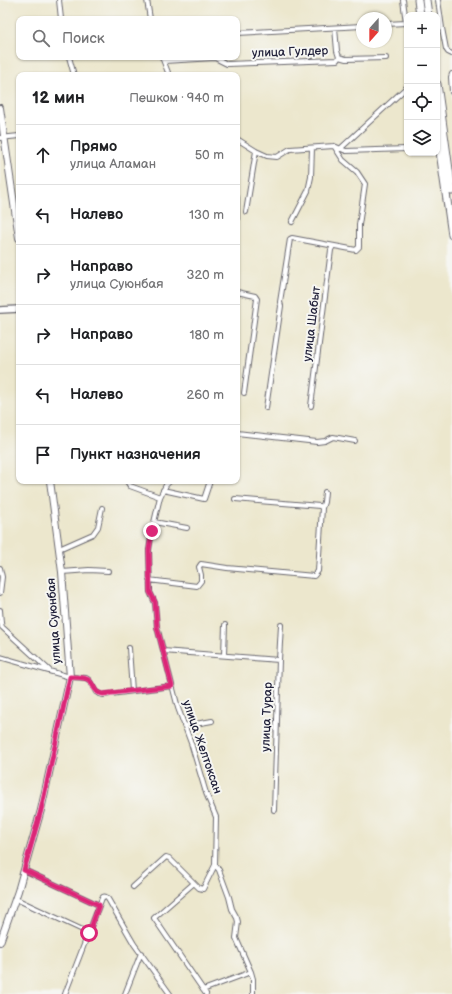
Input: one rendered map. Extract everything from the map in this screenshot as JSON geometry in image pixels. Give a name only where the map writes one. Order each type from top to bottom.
[{"type":"highway","points":[[418,0],[420,12]]},
{"type":"highway","points":[[426,0],[428,12]]},
{"type":"highway","points":[[440,105],[452,191]]},
{"type":"highway","points":[[440,152],[452,235]]},
{"type":"main road","points":[[0,108],[2,138],[16,220]]},
{"type":"main road","name":"улица Суюнбая","points":[[0,942],[3,925],[16,899],[41,810],[70,677],[62,572],[50,484]]},
{"type":"street","points":[[59,0],[61,16]]},
{"type":"street","points":[[147,0],[150,16]]},
{"type":"street","points":[[403,0],[404,12]]},
{"type":"street","points":[[438,0],[446,49],[452,54]]},
{"type":"street","points":[[392,24],[404,24]]},
{"type":"street","points":[[240,34],[356,26]]},
{"type":"street","name":"улица Гулдер","points":[[219,60],[227,64],[337,60],[339,56],[337,51],[335,28]]},
{"type":"street","points":[[339,56],[346,59],[386,58]]},
{"type":"street","points":[[70,60],[73,72]]},
{"type":"street","points":[[163,60],[168,72]]},
{"type":"street","points":[[452,74],[452,92]]},
{"type":"street","points":[[340,148],[404,90]]},
{"type":"street","points":[[2,138],[16,136]]},
{"type":"street","points":[[240,141],[256,152],[267,156],[277,157],[290,149],[334,146],[346,151],[404,149]]},
{"type":"street","points":[[266,408],[290,239],[292,238],[356,250],[359,247],[359,225],[365,184],[356,172],[343,160],[334,146]]},
{"type":"street","points":[[292,222],[308,190],[312,177],[312,148]]},
{"type":"street","points":[[246,212],[256,152]]},
{"type":"street","name":"улица Шабыт","points":[[311,406],[330,258],[333,246]]},
{"type":"street","points":[[240,293],[255,296],[257,299],[244,393]]},
{"type":"street","points":[[0,310],[16,309]]},
{"type":"street","points":[[240,433],[317,442],[325,441],[333,437],[355,440]]},
{"type":"street","points":[[129,484],[130,486],[160,497]]},
{"type":"street","name":"улица Желтоксан","points":[[168,484],[160,497],[149,550],[150,592],[155,602],[157,627],[178,708],[191,743],[206,792],[216,817],[215,865],[219,870],[229,896],[232,909],[237,918],[236,938],[251,972],[253,994]]},
{"type":"street","points":[[163,490],[204,499],[209,484]]},
{"type":"street","points":[[149,580],[197,586],[201,581],[202,575],[199,567],[201,564],[227,568],[314,576],[318,571],[322,508],[325,492]]},
{"type":"street","points":[[236,499],[320,506],[322,508]]},
{"type":"street","points":[[59,549],[93,534],[98,527],[102,508]]},
{"type":"street","points":[[154,522],[187,528]]},
{"type":"street","points":[[0,568],[2,577],[0,593]]},
{"type":"street","points":[[62,572],[89,570],[108,571]]},
{"type":"street","points":[[0,610],[2,627],[51,671]]},
{"type":"street","points":[[224,655],[225,625]]},
{"type":"street","name":"улица Турар","points":[[274,810],[281,625]]},
{"type":"street","points":[[129,648],[132,691]]},
{"type":"street","points":[[163,651],[279,660]]},
{"type":"street","points":[[0,657],[70,677],[86,678],[89,680],[96,692],[100,694],[172,686]]},
{"type":"street","points":[[184,726],[212,721]]},
{"type":"street","points":[[133,886],[166,857],[199,888],[202,888],[215,865]]},
{"type":"street","points":[[24,870],[99,905]]},
{"type":"street","points":[[194,883],[154,918],[205,992],[251,972]]},
{"type":"street","points":[[65,994],[99,905],[102,898],[106,896],[134,944],[170,994]]},
{"type":"street","points":[[16,899],[89,933]]},
{"type":"street","points":[[125,994],[141,953]]},
{"type":"route","points":[[89,933],[99,905],[24,870],[41,810],[70,677],[86,678],[89,680],[96,692],[100,694],[172,686],[157,627],[155,602],[149,586],[149,550],[152,531]]}]
